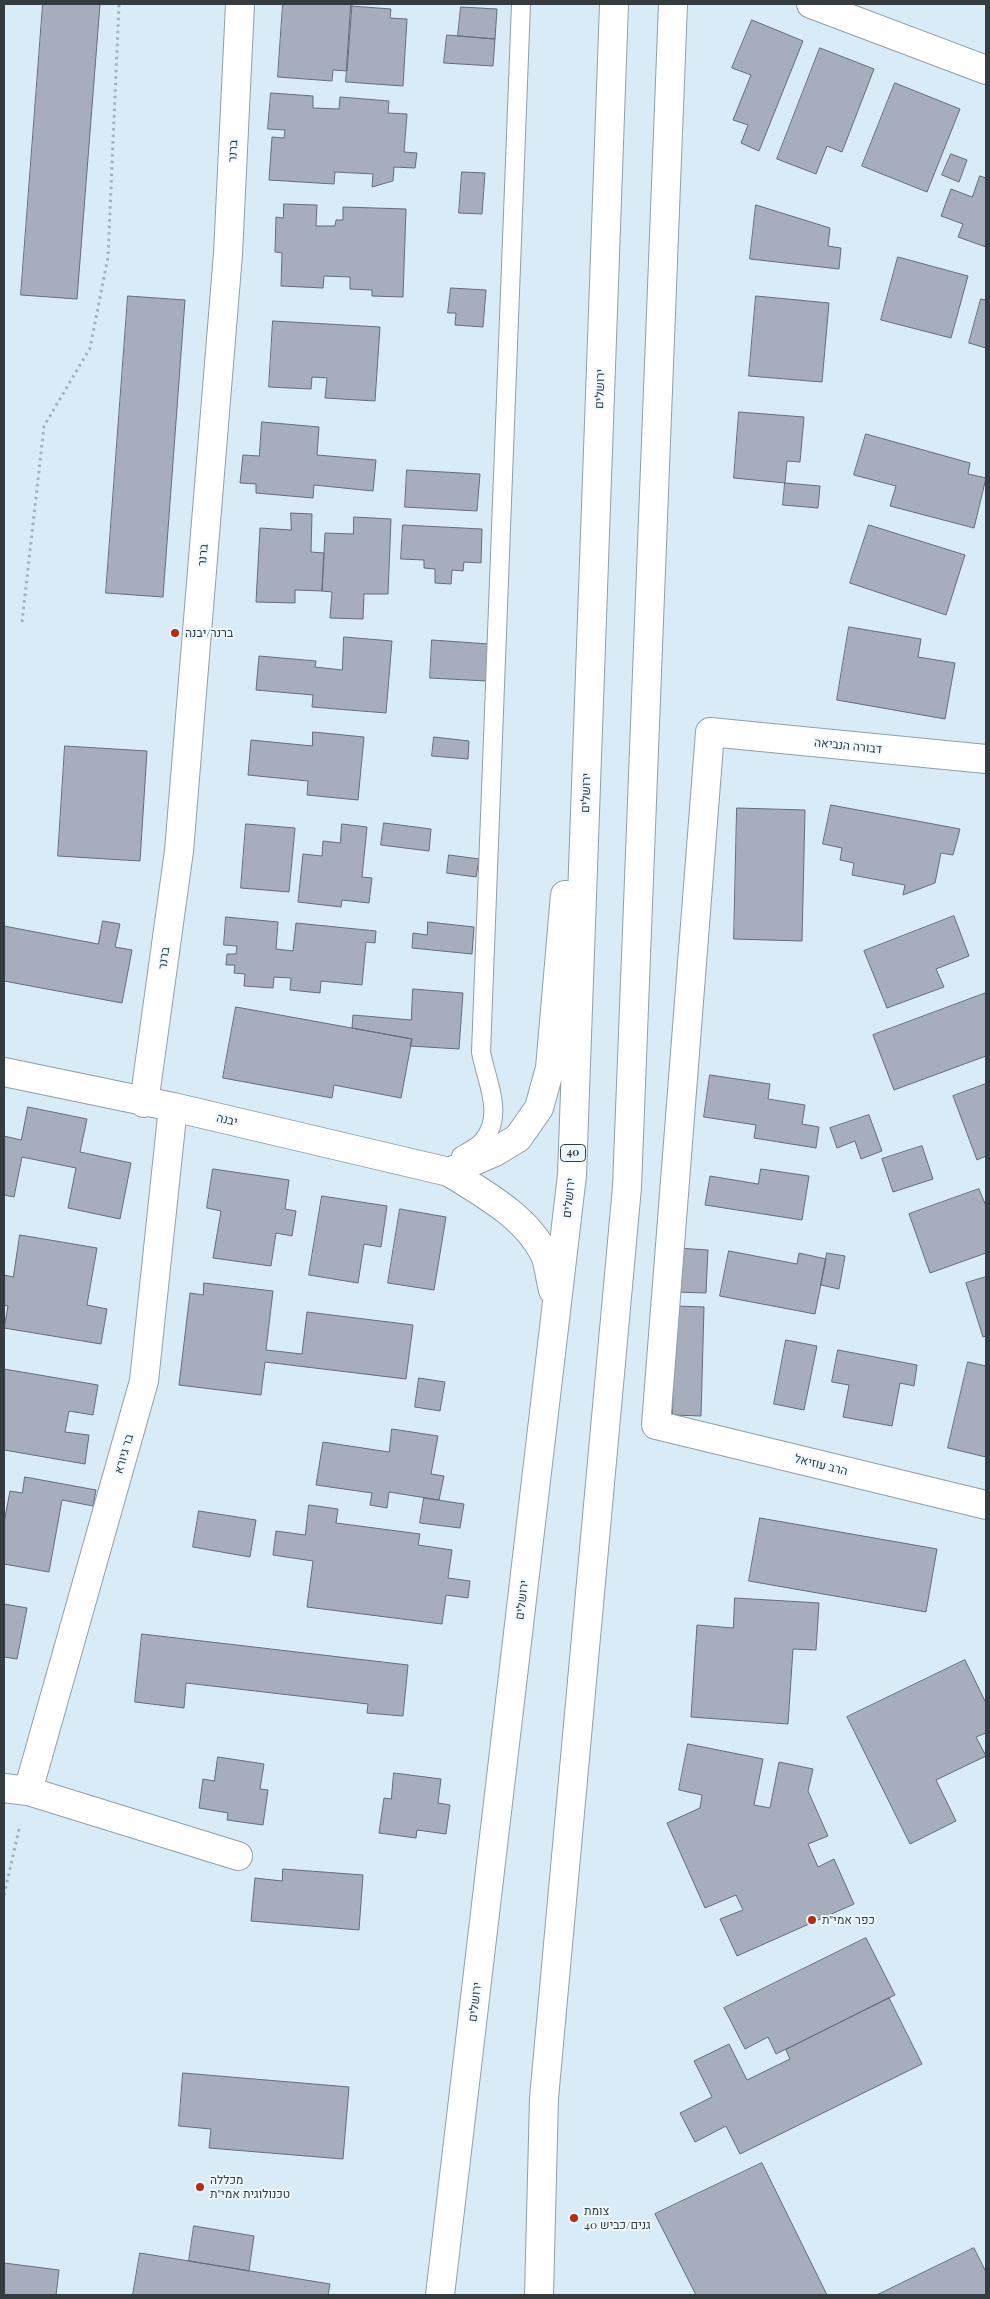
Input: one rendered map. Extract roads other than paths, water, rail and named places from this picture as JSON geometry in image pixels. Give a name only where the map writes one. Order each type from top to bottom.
[{"type":"main road","name":"ברנר","points":[[144,1103],[179,851],[228,254],[240,4]]},
{"type":"main road","name":"ירושלים","points":[[440,2295],[572,1166],[614,4]]},
{"type":"main road","points":[[539,2295],[544,2098],[627,1187],[673,4]]},
{"type":"main road","points":[[810,4],[986,70]]},
{"type":"main road","points":[[445,1171],[495,1152],[518,1138],[539,1108],[550,1068],[594,578]]},
{"type":"main road","name":"דבורה הנביאה","points":[[656,1425],[710,732],[986,759]]},
{"type":"main road","name":"יבנה","points":[[4,1072],[173,1108],[445,1171],[486,1196],[522,1223],[545,1256],[557,1307]]},
{"type":"main road","name":"בר גיורא","points":[[16,1789],[144,1382],[173,1108]]},
{"type":"main road","name":"הרב עוזיאל","points":[[656,1425],[986,1504]]},
{"type":"main road","points":[[16,1789],[238,1856]]},
{"type":"lane","points":[[445,1171],[482,1142],[491,1127],[494,1099],[484,1070],[481,1052],[521,4]]},
{"type":"place","name":"ברנר/יבנה","points":[[175,633]]},
{"type":"place","name":"כפר אמי\"ת","points":[[812,1920]]},
{"type":"place","name":"מכללה טכנולוגית אמי\"ת","points":[[200,2187]]},
{"type":"place","name":"צומת גנים/כביש 40","points":[[574,2218]]}]
